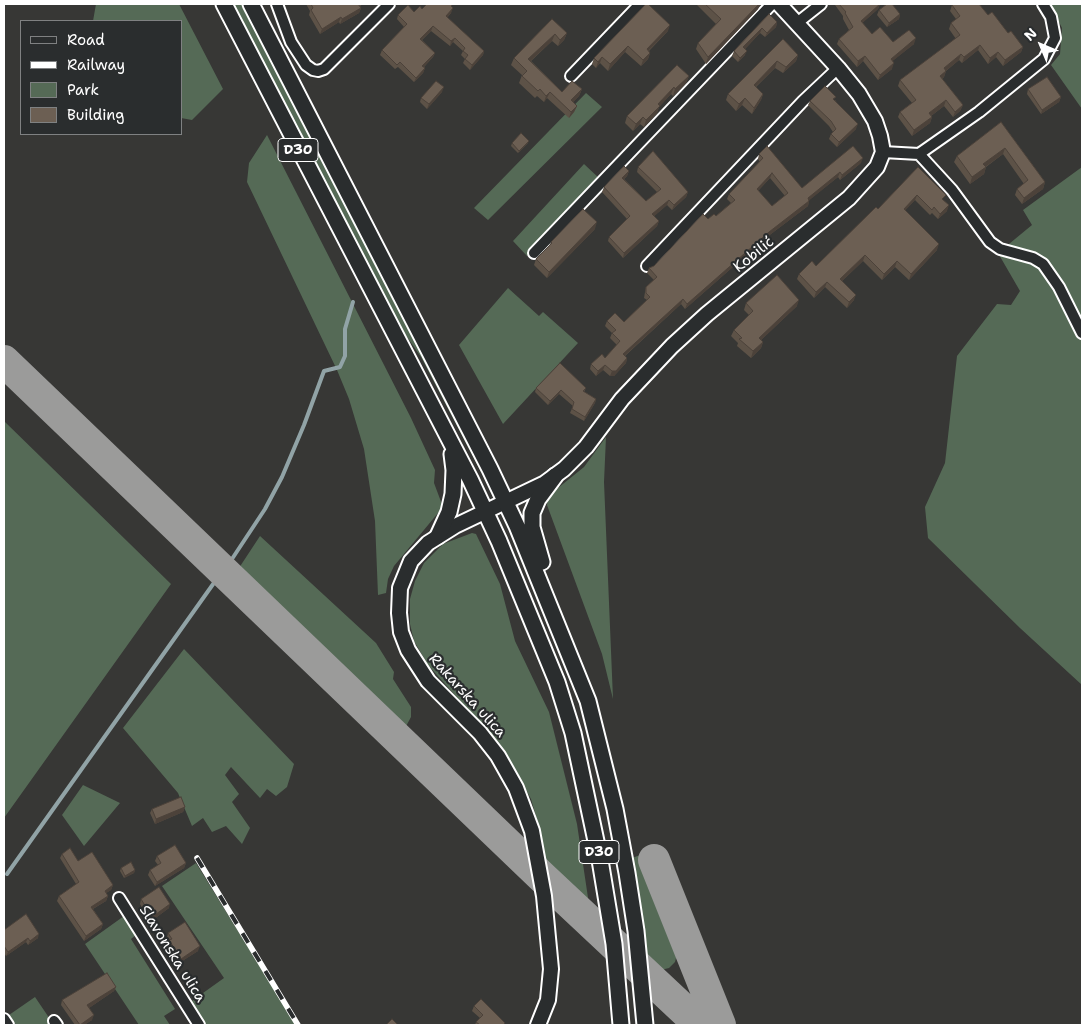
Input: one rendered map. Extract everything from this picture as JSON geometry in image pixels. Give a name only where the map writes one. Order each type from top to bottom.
[{"type":"main road","name":"D30","points":[[224,4],[485,512],[557,682],[573,733],[600,860],[614,944],[621,1025]]},
{"type":"main road","name":"D30","points":[[251,4],[506,502],[570,654],[588,701],[615,809],[636,931],[645,1025]]},
{"type":"main road","points":[[779,4],[798,23],[859,94],[875,121],[883,152]]},
{"type":"main road","name":"Kobilić","points":[[438,536],[555,476],[586,447],[622,399],[672,346],[707,314],[849,198],[877,167],[883,152]]},
{"type":"main road","points":[[438,536],[449,512],[453,494],[454,470],[450,443]]},
{"type":"main road","points":[[555,476],[534,505],[532,526],[538,553],[565,626],[570,654]]},
{"type":"main road","name":"Rakarska ulica","points":[[438,536],[423,547],[411,561],[400,588],[399,613],[401,632],[408,650],[428,681],[480,733],[498,756],[516,788],[532,831],[544,896],[551,969],[548,1000],[538,1025]]},
{"type":"street","points":[[277,4],[291,42],[306,65],[318,71],[324,69],[390,4]]},
{"type":"street","points":[[571,76],[640,4]]},
{"type":"street","points":[[534,253],[772,4]]},
{"type":"street","points":[[798,23],[821,4]]},
{"type":"street","points":[[883,152],[919,154],[979,112],[1044,59],[1055,38],[1051,17],[1043,4]]},
{"type":"street","points":[[646,266],[838,68]]},
{"type":"street","points":[[919,154],[952,190],[990,242],[1000,249],[1033,258],[1048,269],[1082,333]]},
{"type":"street","name":"Slavonska ulica","points":[[119,898],[199,1025]]},
{"type":"street","points":[[4,1019],[8,1025]]},
{"type":"green space","points":[[96,4],[179,4],[223,89],[192,120],[182,118],[182,20],[93,20]]},
{"type":"green space","points":[[232,4],[243,4],[483,471],[481,472],[421,357],[393,317]]},
{"type":"green space","points":[[1050,4],[1082,4],[1082,109],[1051,65],[1060,54],[1062,28]]},
{"type":"green space","points":[[586,93],[602,107],[488,220],[474,208]]},
{"type":"green space","points":[[267,135],[411,418],[435,470],[434,483],[443,507],[394,566],[388,579],[386,593],[378,595],[375,521],[364,449],[349,399],[247,182],[249,163]]},
{"type":"green space","points":[[584,164],[600,179],[527,256],[513,241]]},
{"type":"green space","points":[[1082,167],[1082,685],[1020,628],[928,538],[925,507],[945,463],[957,356],[997,304],[1011,305],[1020,291],[998,253],[1032,225],[1023,210]]},
{"type":"green space","points":[[508,288],[539,316],[543,312],[578,343],[503,424],[459,345]]},
{"type":"green space","points":[[4,421],[171,584],[4,818]]},
{"type":"green space","points":[[606,437],[604,482],[613,699],[602,654],[547,505],[548,496],[584,467]]},
{"type":"green space","points":[[472,533],[476,534],[500,584],[515,641],[549,712],[577,824],[590,911],[547,870],[540,830],[531,799],[504,750],[428,665],[414,641],[410,624],[410,599],[415,581],[424,563],[443,544]]},
{"type":"green space","points":[[260,536],[376,643],[394,672],[393,679],[411,707],[411,717],[404,730],[237,571]]},
{"type":"green space","points":[[184,649],[294,764],[287,787],[276,796],[267,789],[260,798],[231,767],[225,775],[239,794],[232,802],[250,828],[242,844],[226,826],[212,832],[203,818],[192,826],[178,793],[123,728]]},
{"type":"green space","points":[[83,785],[120,803],[84,846],[62,815]]},
{"type":"green space","points":[[643,854],[677,954],[675,962],[669,968],[661,970],[653,969],[646,964],[632,858]]},
{"type":"green space","points":[[196,863],[296,1025],[204,1025],[189,1003],[224,978],[162,886]]},
{"type":"green space","points":[[124,916],[136,935],[131,939],[175,1009],[164,1016],[170,1025],[139,1025],[85,944]]},
{"type":"green space","points":[[35,997],[54,1025],[16,1025],[9,1015]]},
{"type":"building","points":[[311,4],[358,4],[361,8],[342,19],[341,17],[322,29],[311,10],[313,8]]},
{"type":"building","points":[[427,4],[453,4],[451,6],[453,8],[446,16],[484,51],[472,65],[465,59],[468,55],[463,51],[465,48],[455,38],[451,41],[433,26],[420,39],[435,53],[422,66],[425,68],[416,78],[400,62],[397,65],[382,50],[407,24],[398,15],[408,5],[414,12],[420,6],[422,9]]},
{"type":"building","points":[[646,4],[670,25],[647,49],[650,53],[643,60],[628,46],[610,64],[602,57],[598,62],[594,58]]},
{"type":"building","points":[[705,4],[759,4],[708,57],[698,43],[721,19]]},
{"type":"building","points":[[839,4],[880,4],[861,21],[872,34],[880,27],[893,42],[909,30],[916,38],[891,59],[894,63],[880,75],[865,56],[858,61],[839,39],[853,27],[846,12]]},
{"type":"building","points":[[887,4],[892,4],[900,14],[889,23],[879,10]]},
{"type":"building","points":[[979,4],[988,15],[992,12],[1008,33],[1011,31],[1023,47],[1005,60],[998,52],[990,58],[980,45],[964,57],[961,54],[944,68],[946,71],[940,76],[963,105],[955,112],[946,100],[929,113],[932,117],[914,130],[900,112],[916,100],[900,80],[960,35],[951,23],[960,16],[952,5]]},
{"type":"building","points":[[769,14],[777,22],[767,33],[762,28],[743,47],[747,51],[740,58],[734,51]]},
{"type":"building","points":[[552,19],[567,33],[560,40],[555,34],[528,59],[562,92],[572,81],[582,89],[571,100],[577,106],[571,112],[550,92],[546,96],[540,89],[538,91],[522,76],[527,71],[514,58]]},
{"type":"building","points":[[783,39],[798,55],[786,67],[777,61],[754,85],[763,94],[754,108],[745,98],[739,104],[728,94]]},
{"type":"building","points":[[677,65],[689,76],[675,89],[674,87],[658,104],[660,106],[646,120],[643,117],[636,124],[627,116]]},
{"type":"building","points":[[1047,77],[1061,97],[1042,110],[1028,89]]},
{"type":"building","points":[[436,81],[444,87],[429,104],[421,98]]},
{"type":"building","points":[[825,86],[836,97],[833,99],[858,124],[839,142],[831,134],[836,129],[831,121],[810,101]]},
{"type":"building","points":[[1001,122],[1045,182],[1024,198],[1017,189],[1028,180],[1005,148],[983,164],[986,167],[972,177],[957,156]]},
{"type":"building","points":[[521,133],[529,141],[519,151],[512,143]]},
{"type":"building","points":[[767,146],[802,188],[853,146],[863,158],[842,175],[840,172],[808,198],[809,201],[769,232],[687,304],[683,299],[623,354],[627,358],[616,371],[612,371],[605,365],[598,371],[591,364],[602,354],[605,358],[620,341],[612,333],[616,330],[607,321],[615,313],[624,322],[650,297],[646,293],[646,287],[657,277],[649,268],[654,266],[703,214],[708,219],[714,214],[716,216],[735,200],[729,194],[763,158],[759,154]],"holes":[[[772,173],[788,193],[772,206],[757,189]]]},
{"type":"building","points":[[653,151],[688,192],[674,205],[669,200],[652,214],[659,221],[624,253],[609,237],[630,216],[604,187],[624,166],[629,171],[622,178],[646,201],[661,189],[638,167]]},
{"type":"building","points":[[918,167],[946,195],[942,199],[949,205],[940,214],[934,207],[932,210],[917,195],[904,209],[939,244],[911,274],[897,261],[884,274],[865,255],[840,279],[856,295],[849,302],[827,282],[816,292],[799,274],[812,261],[816,266],[876,207],[878,209]]},
{"type":"building","points":[[583,209],[597,222],[549,272],[536,259]]},
{"type":"building","points":[[777,275],[799,300],[759,338],[763,342],[753,351],[739,339],[742,338],[734,330],[753,311],[746,303]]},
{"type":"building","points":[[560,363],[586,388],[583,391],[596,399],[585,417],[572,409],[574,402],[561,390],[550,401],[536,388]]},
{"type":"building","points":[[181,797],[185,807],[156,819],[152,809]]},
{"type":"building","points":[[175,845],[186,863],[157,882],[150,870],[161,863],[157,856]]},
{"type":"building","points":[[70,848],[78,861],[92,852],[113,885],[105,891],[108,896],[91,907],[103,924],[86,936],[59,896],[79,882],[62,854]]},
{"type":"building","points":[[131,862],[135,870],[125,876],[121,868]]},
{"type":"building","points":[[159,887],[170,904],[152,917],[141,899]]},
{"type":"building","points":[[26,914],[39,934],[30,941],[28,938],[8,952],[4,946],[4,930]]},
{"type":"building","points":[[185,922],[200,946],[181,959],[169,940],[172,939],[168,933]]},
{"type":"building","points":[[107,973],[116,987],[87,1005],[94,1015],[80,1025],[62,1000]]},
{"type":"building","points":[[481,999],[505,1023],[503,1025],[480,1025],[476,1022],[483,1015],[474,1006]]},
{"type":"building","points":[[392,1019],[398,1025],[386,1025]]},
{"type":"waterway","points":[[230,562],[265,509],[282,477],[324,371],[340,367],[345,356],[345,329],[353,302]]},
{"type":"waterway","points":[[7,874],[216,580]]},
{"type":"taxiway","points":[[4,361],[541,876],[700,1025]]},
{"type":"taxiway","points":[[654,860],[720,1025]]},
{"type":"railway","points":[[197,858],[298,1025]]}]
